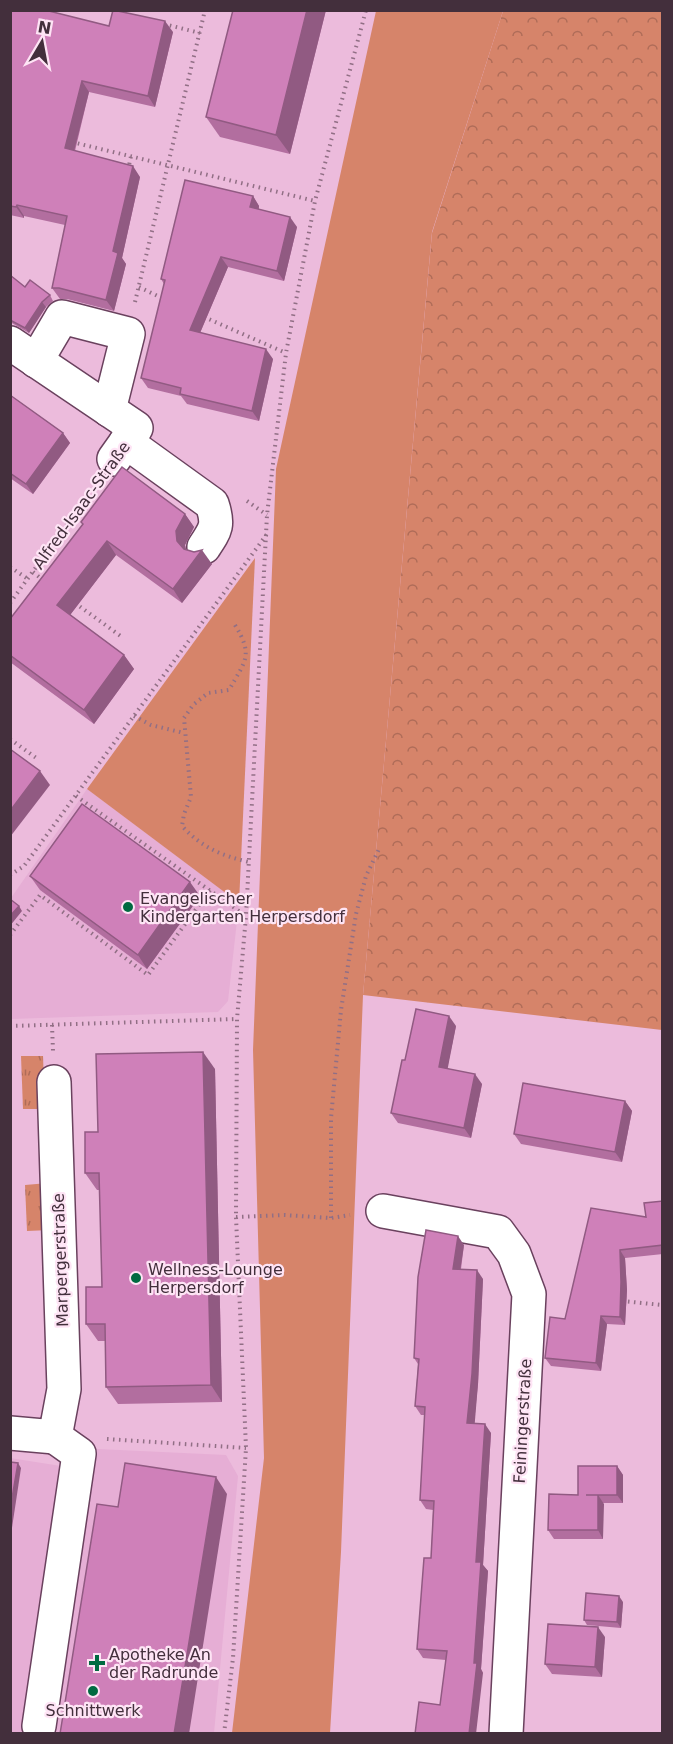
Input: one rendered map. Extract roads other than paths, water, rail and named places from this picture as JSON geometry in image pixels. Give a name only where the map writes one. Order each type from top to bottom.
[{"type":"street","name":"Alfred-Isaac-Straße","points":[[109,410],[128,334],[62,317],[23,352],[109,410],[136,428],[120,450],[212,504],[218,520],[204,547]]},
{"type":"street","name":"Marpergerstraße","points":[[54,1082],[64,1389],[55,1437]]},
{"type":"street","name":"Feiningerstraße","points":[[383,1211],[498,1232],[514,1254],[529,1294],[506,1734]]},
{"type":"street","points":[[10,1433],[55,1437],[79,1454],[39,1726]]},
{"type":"place","name":"Evangelischer Kindergarten Herpersdorf","points":[[128,907]]},
{"type":"place","name":"Wellness-Lounge Herpersdorf","points":[[136,1278]]},
{"type":"place","name":"Apotheke An der Radrunde","points":[[97,1663]]},
{"type":"place","name":"Schnittwerk","points":[[93,1691]]}]
